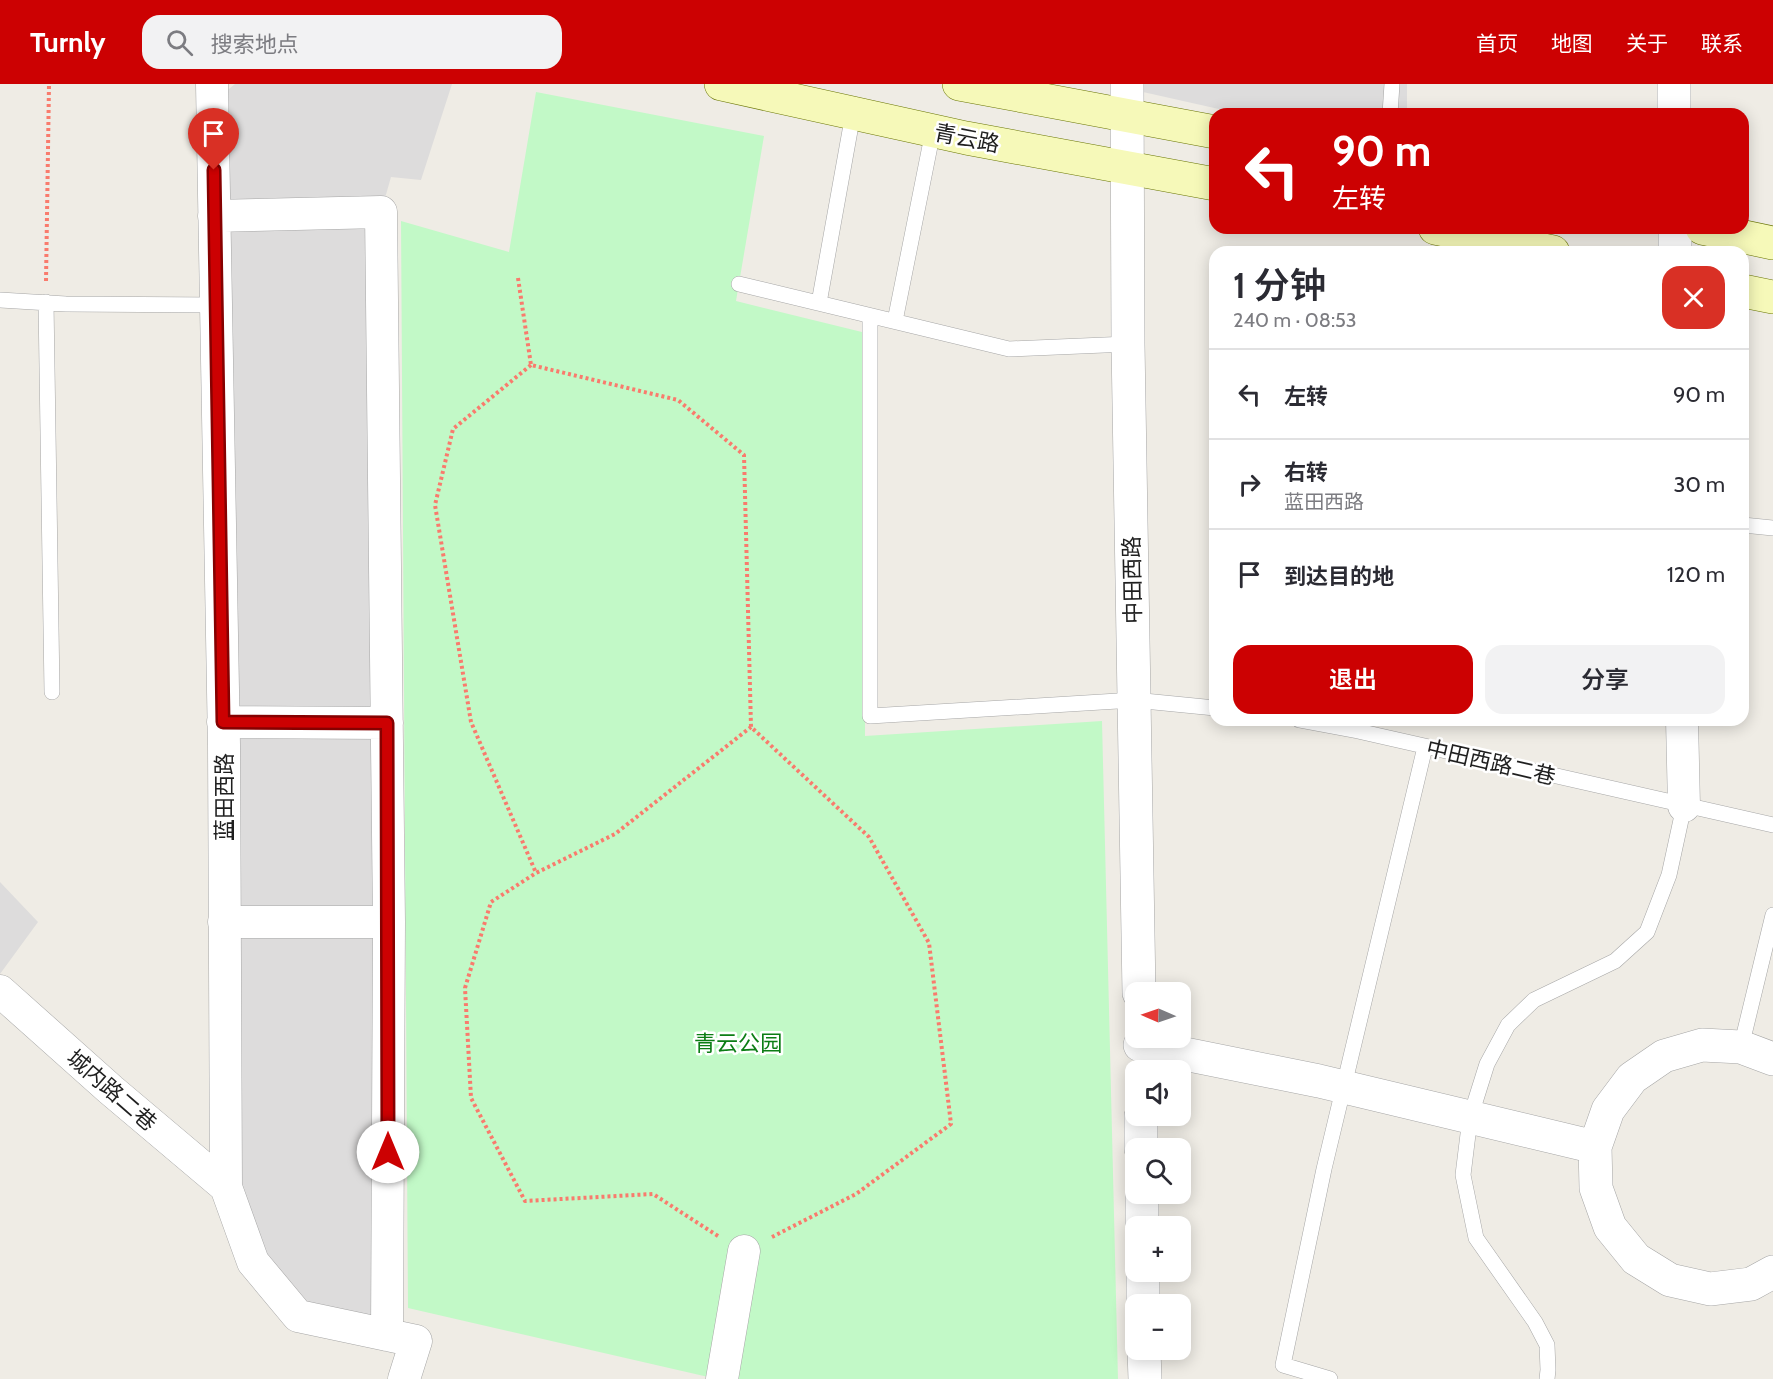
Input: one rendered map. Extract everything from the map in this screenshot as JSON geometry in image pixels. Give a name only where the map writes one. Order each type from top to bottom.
[{"type":"main road","name":"青云路","points":[[721,84],[933,131],[1209,183]]},
{"type":"main road","points":[[962,84],[1209,131]]},
{"type":"main road","points":[[1464,234],[1524,246]]},
{"type":"main road","points":[[1730,234],[1773,243]]},
{"type":"main road","points":[[1749,292],[1773,297]]},
{"type":"street","name":"蓝田西路","points":[[212,84],[223,722],[226,1187]]},
{"type":"street","name":"中田西路","points":[[1127,84],[1128,344],[1139,982]]},
{"type":"street","points":[[1674,84],[1674,108]]},
{"type":"street","points":[[214,216],[381,212],[389,922],[387,1335]]},
{"type":"street","points":[[223,722],[387,723]]},
{"type":"street","points":[[1682,726],[1684,806]]},
{"type":"street","points":[[224,922],[389,922]]},
{"type":"street","name":"城内路二巷","points":[[0,991],[119,1098],[226,1187]]},
{"type":"street","points":[[1773,1059],[1741,1047],[1702,1045],[1664,1056],[1632,1078],[1608,1110],[1595,1147],[1596,1188],[1610,1227],[1636,1259],[1670,1280],[1710,1288],[1751,1284],[1773,1272]]},
{"type":"street","points":[[1140,1052],[1235,1063],[1595,1147]]},
{"type":"street","points":[[226,1187],[253,1262],[298,1316],[416,1341],[404,1379]]},
{"type":"street","points":[[722,1379],[744,1251]]},
{"type":"street","points":[[1144,1360],[1144,1379]]},
{"type":"lane","points":[[1390,108],[1392,84]]},
{"type":"lane","points":[[819,303],[853,114]]},
{"type":"lane","points":[[895,321],[933,131]]},
{"type":"lane","points":[[739,284],[1009,349],[1128,344]]},
{"type":"lane","points":[[0,300],[216,304]]},
{"type":"lane","points":[[46,302],[52,692]]},
{"type":"lane","points":[[870,316],[870,716],[1134,700],[1209,707]]},
{"type":"lane","points":[[1749,526],[1773,528]]},
{"type":"lane","name":"中田西路二巷","points":[[1327,726],[1773,825]]},
{"type":"lane","points":[[1330,1379],[1283,1365],[1322,1180],[1425,747]]},
{"type":"lane","points":[[1546,1379],[1547,1345],[1535,1323],[1476,1238],[1462,1175],[1470,1118],[1487,1064],[1508,1025],[1534,1000],[1615,961],[1647,932],[1669,875],[1684,806]]},
{"type":"lane","points":[[1741,1047],[1773,915]]},
{"type":"path","points":[[46,302],[49,84]]},
{"type":"path","points":[[518,278],[531,365]]},
{"type":"path","points":[[531,365],[678,400],[744,455],[751,727],[869,837],[929,943],[951,1124],[856,1194],[744,1251],[653,1194],[525,1201],[471,1098],[465,988],[491,902],[536,873],[615,834],[751,727]]},
{"type":"path","points":[[531,365],[453,429],[435,505],[471,722],[536,873]]},
{"type":"shaded area","points":[[235,84],[452,84],[421,180],[391,177],[381,212],[387,1335],[298,1316],[226,1187],[213,102]]},
{"type":"shaded area","points":[[1143,84],[1407,84],[1407,108],[1214,108],[1143,92]]},
{"type":"shaded area","points":[[0,882],[38,922],[0,974]]},
{"type":"green space","name":"青云公园","points":[[536,92],[764,136],[736,301],[866,333],[865,736],[1102,721],[1118,1379],[717,1379],[408,1308],[401,221],[509,252]]},
{"type":"route","points":[[214,170],[223,722],[387,723],[388,1152]]}]
